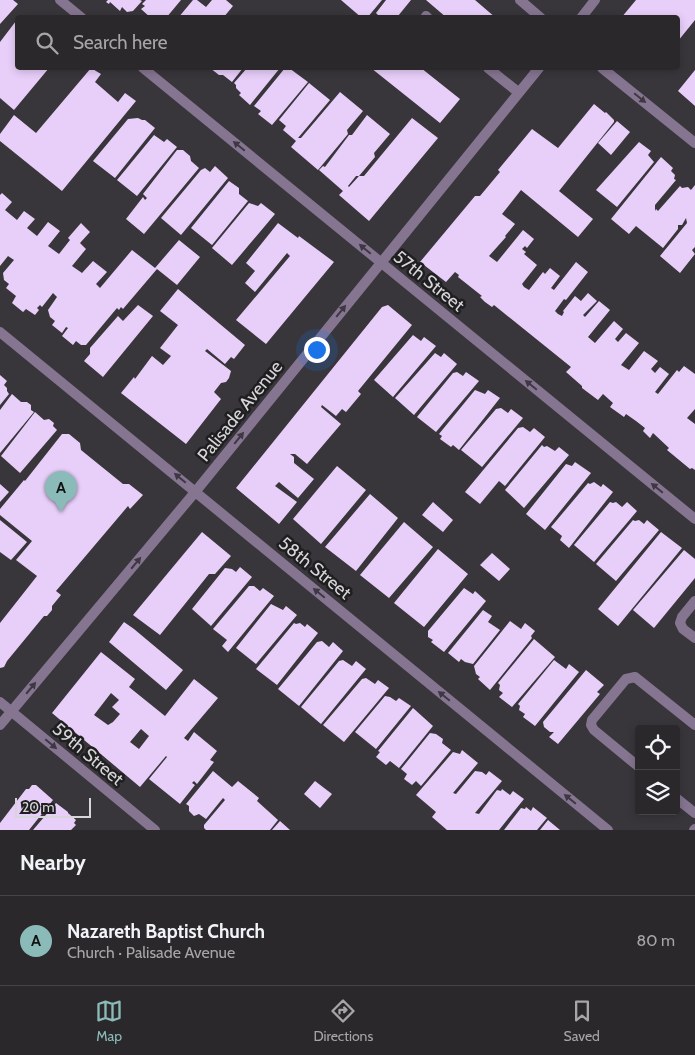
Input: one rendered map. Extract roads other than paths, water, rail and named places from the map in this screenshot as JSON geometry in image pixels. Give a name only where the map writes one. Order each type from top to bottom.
[{"type":"street","points":[[60,0],[78,15]]},
{"type":"street","points":[[520,0],[538,15]]},
{"type":"street","points":[[583,15],[595,0]]},
{"type":"street","name":"57th Street","points":[[145,70],[695,518]]},
{"type":"street","points":[[490,70],[518,92]]},
{"type":"street","name":"Palisade Avenue","points":[[0,725],[196,491],[537,70]]},
{"type":"street","points":[[604,70],[695,143]]},
{"type":"street","name":"58th Street","points":[[0,332],[608,830]]},
{"type":"street","points":[[695,601],[682,617],[680,624],[683,629],[695,638]]},
{"type":"street","points":[[635,764],[594,730],[591,725],[592,720],[626,679],[635,677],[695,725]]},
{"type":"street","name":"59th Street","points":[[0,702],[155,830]]},
{"type":"street","points":[[680,801],[695,813]]},
{"type":"place","name":"Nazareth Baptist Church","points":[[61,512]]}]
